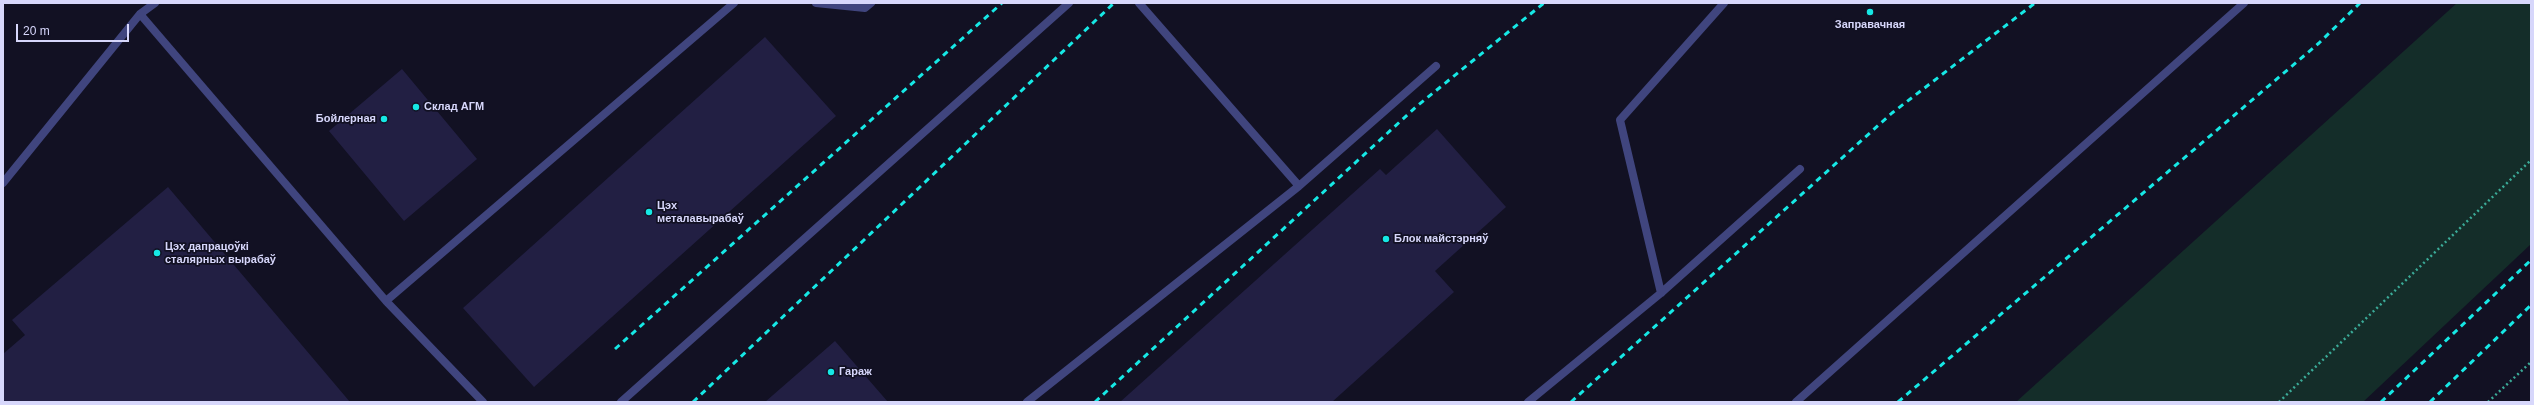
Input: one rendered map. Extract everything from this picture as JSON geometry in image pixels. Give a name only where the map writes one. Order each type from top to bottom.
[{"type":"lane","points":[[3,183],[140,14],[155,3]]},
{"type":"lane","points":[[386,301],[734,3]]},
{"type":"lane","points":[[816,3],[865,8],[871,3]]},
{"type":"lane","points":[[621,402],[1069,3]]},
{"type":"lane","points":[[1139,3],[1299,186]]},
{"type":"lane","points":[[1661,293],[1620,120],[1724,3]]},
{"type":"lane","points":[[1796,402],[2244,3]]},
{"type":"lane","points":[[140,14],[386,301],[483,402]]},
{"type":"lane","points":[[1027,402],[1299,186],[1436,66]]},
{"type":"lane","points":[[1528,402],[1661,293],[1800,170]]},
{"type":"path","points":[[2279,402],[2531,160]]},
{"type":"path","points":[[2488,402],[2531,362]]},
{"type":"green space","points":[[2457,3],[2531,3],[2531,244],[2363,402],[2016,402]]},
{"type":"building","name":"Цэх металавырабаў","points":[[765,37],[836,116],[534,387],[463,308]]},
{"type":"building","points":[[402,69],[477,159],[404,221],[329,131]]},
{"type":"building","name":"Блок майстэрняў","points":[[1437,129],[1506,207],[1435,271],[1454,292],[1332,402],[1120,402],[1380,169],[1386,175]]},
{"type":"building","name":"Цэх дапрацоўкі сталярных вырабаў","points":[[168,187],[350,402],[3,402],[3,354],[25,335],[12,320]]},
{"type":"building","name":"Гараж","points":[[835,341],[888,402],[765,402]]},
{"type":"railway","points":[[615,349],[1002,3]]},
{"type":"railway","points":[[693,402],[1114,3]]},
{"type":"railway","points":[[1095,402],[1417,106],[1544,3]]},
{"type":"railway","points":[[1571,402],[1892,113],[2035,3]]},
{"type":"railway","points":[[1898,402],[2319,43],[2360,3]]},
{"type":"railway","points":[[2381,402],[2531,260]]},
{"type":"railway","points":[[2430,402],[2531,305]]},
{"type":"place","name":"Заправачная","points":[[1870,12]]},
{"type":"place","name":"Склад АГМ","points":[[416,107]]},
{"type":"place","name":"Бойлерная","points":[[384,119]]},
{"type":"place","name":"Цэх металавырабаў","points":[[649,212]]},
{"type":"place","name":"Блок майстэрняў","points":[[1386,239]]},
{"type":"place","name":"Цэх дапрацоўкі сталярных вырабаў","points":[[157,253]]},
{"type":"place","name":"Гараж","points":[[831,372]]}]
